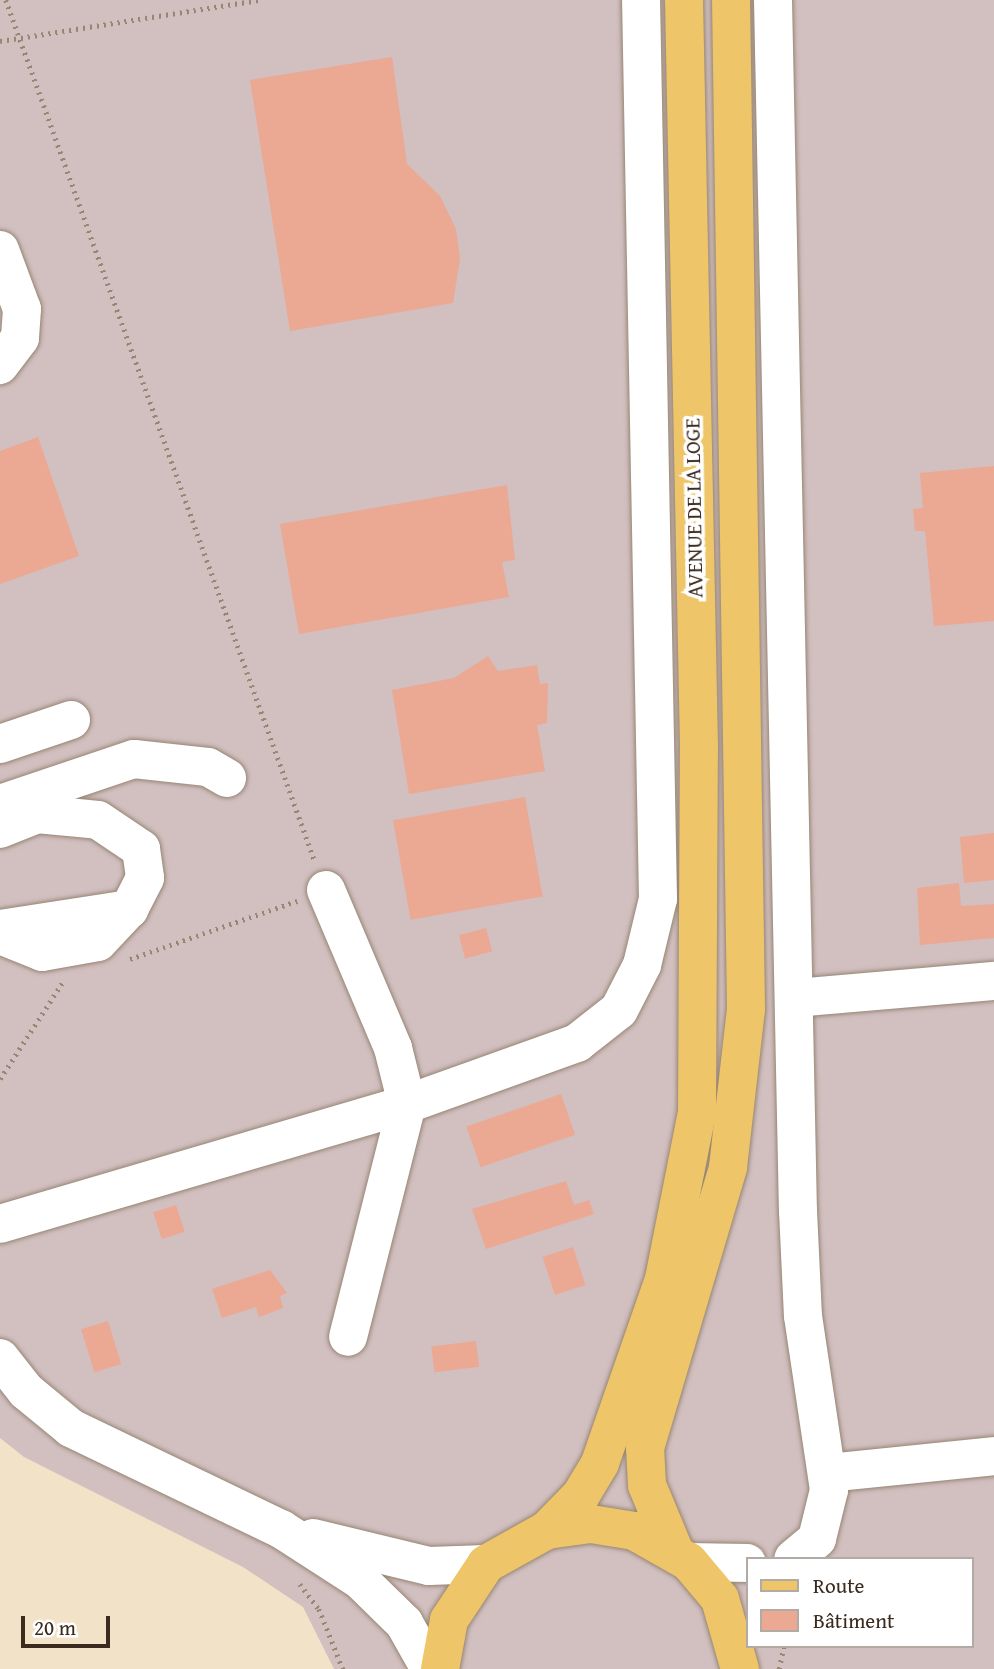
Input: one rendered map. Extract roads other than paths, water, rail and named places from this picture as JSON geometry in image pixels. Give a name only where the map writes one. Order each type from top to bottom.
[{"type":"main road","name":"AVENUE DE LA LOGE","points":[[547,1530],[581,1495],[600,1463],[664,1279],[690,1167],[702,1015],[684,0]]},
{"type":"main road","points":[[731,0],[746,1009],[728,1167],[645,1448],[647,1485],[682,1556],[720,1599],[742,1646]]},
{"type":"main road","points":[[440,1669],[449,1620],[486,1564],[547,1530],[591,1524],[634,1531],[682,1556]]},
{"type":"street","points":[[0,1224],[407,1104],[577,1043],[618,1010],[642,965],[658,899],[641,0]]},
{"type":"street","points":[[774,0],[803,1316],[828,1473],[824,1524],[789,1557]]},
{"type":"street","points":[[0,250],[22,309],[20,338],[0,365]]},
{"type":"street","points":[[0,744],[71,720]]},
{"type":"street","points":[[0,804],[134,759],[208,767],[227,778]]},
{"type":"street","points":[[0,829],[37,814],[98,820],[141,849],[145,878],[129,909],[98,942],[42,951],[0,935]]},
{"type":"street","points":[[326,890],[393,1048],[407,1104],[348,1337]]},
{"type":"street","points":[[0,929],[129,909]]},
{"type":"street","points":[[795,998],[994,981]]},
{"type":"street","points":[[0,1358],[26,1391],[71,1428],[281,1529],[384,1601],[430,1669]]},
{"type":"street","points":[[828,1473],[994,1456]]},
{"type":"street","points":[[281,1529],[429,1566],[486,1564]]},
{"type":"street","points":[[682,1556],[746,1563]]}]
